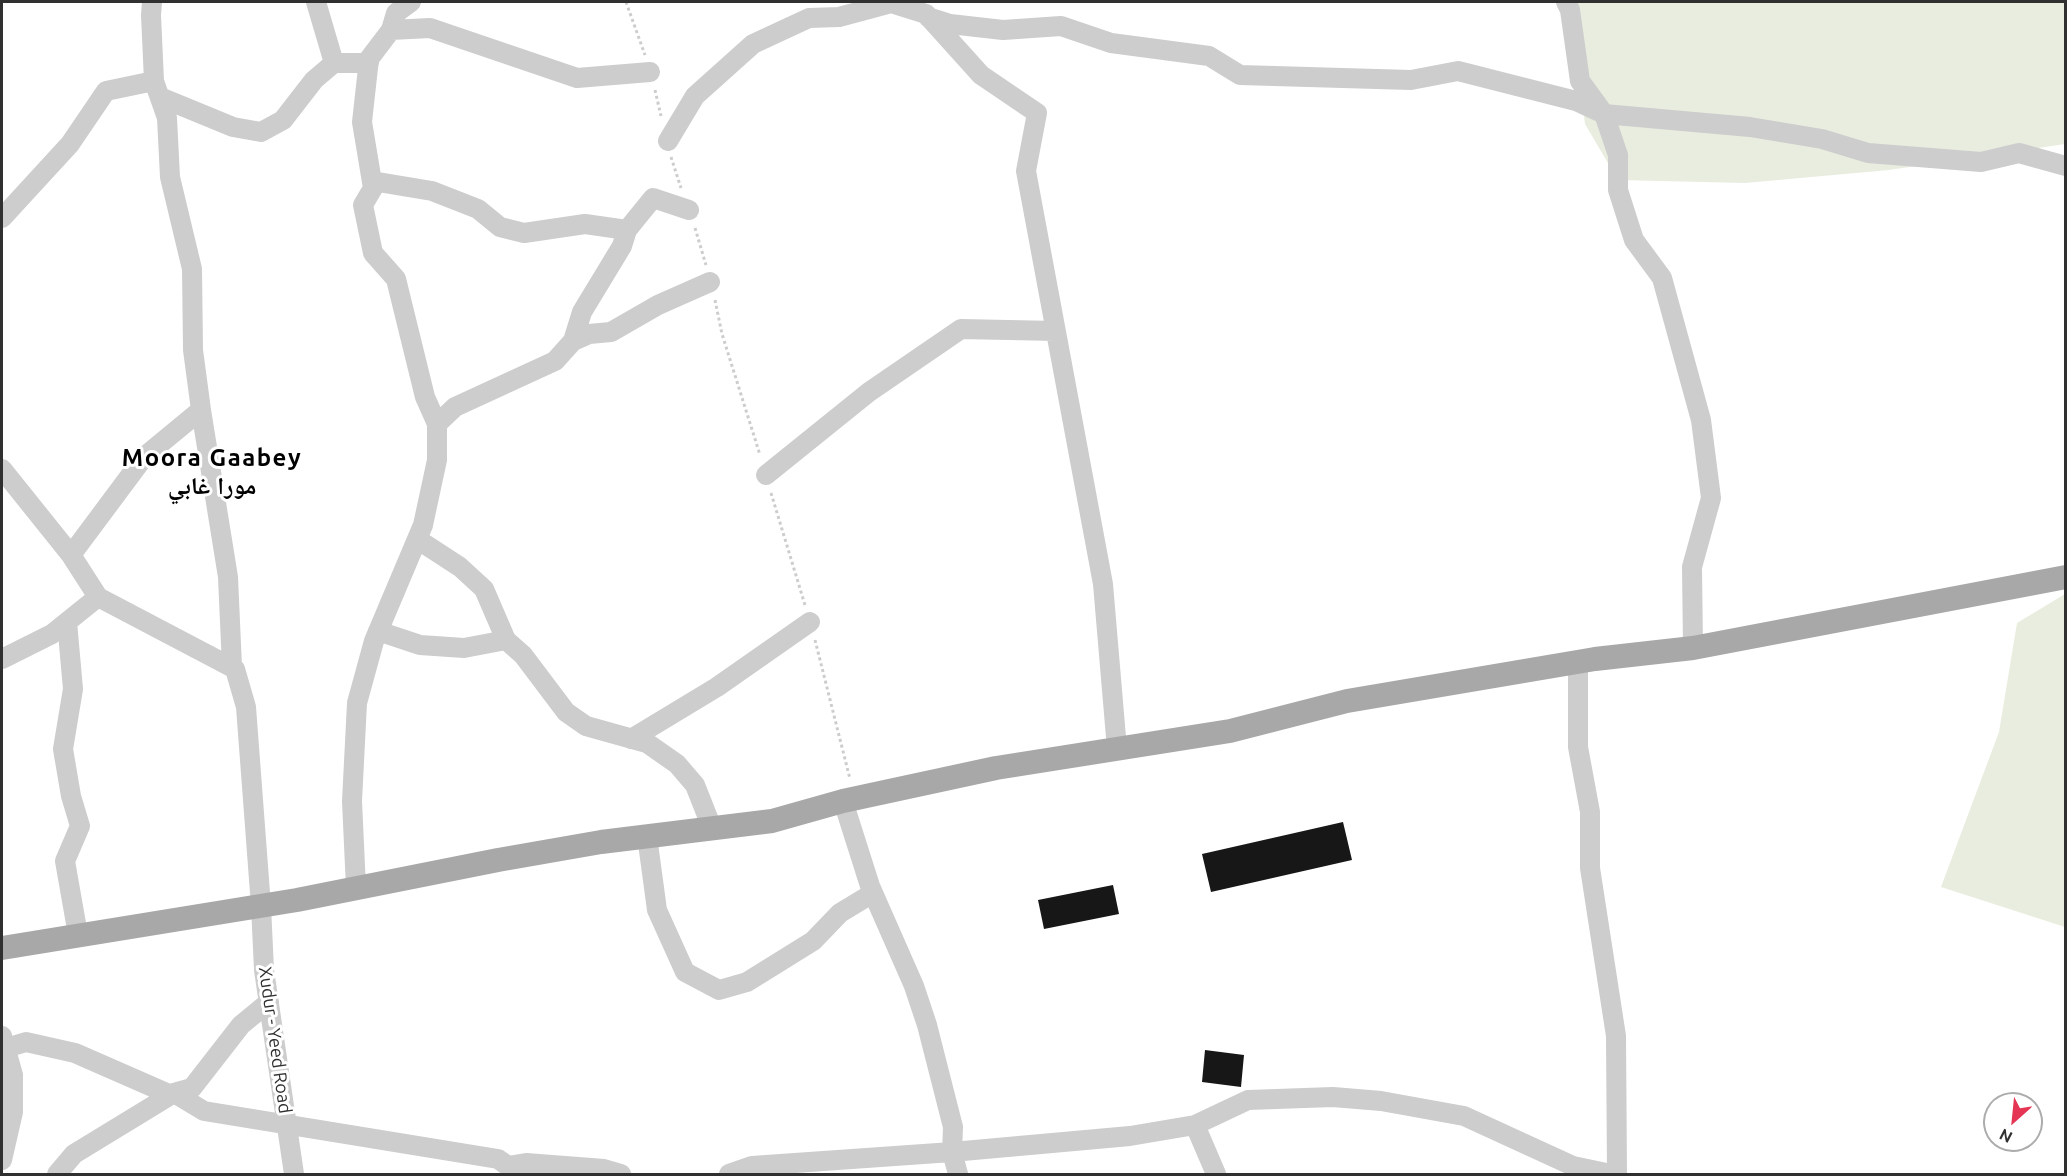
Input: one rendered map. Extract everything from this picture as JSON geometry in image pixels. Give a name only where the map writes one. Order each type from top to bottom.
[{"type":"main road","points":[[2,948],[261,906],[601,842],[772,821],[849,799],[996,768],[1230,730],[1347,701],[1578,662],[1693,648],[2066,577]]},
{"type":"street","points":[[316,2],[334,63]]},
{"type":"street","points":[[356,888],[352,801],[357,703],[378,632],[423,525],[437,460],[437,424],[425,397],[396,279],[373,253],[363,205],[373,188],[362,122],[369,59],[391,30],[396,13],[411,2]]},
{"type":"street","points":[[1566,2],[1570,10],[1580,81],[1604,114],[1618,155],[1618,190],[1634,240],[1662,278],[1701,420],[1711,498],[1692,567],[1693,648]]},
{"type":"street","name":"Xudur - Yeed Road","points":[[147,3],[157,89],[167,118],[170,177],[192,269],[193,351],[228,577],[232,666],[235,669],[246,707],[264,970],[294,1174]]},
{"type":"street","points":[[668,141],[695,96],[753,44],[809,18],[839,17],[891,3],[926,14],[981,75],[1037,113],[1026,171],[1103,584],[1117,749]]},
{"type":"street","points":[[928,17],[950,24],[1003,30],[1061,26],[1111,43],[1209,56],[1240,75],[1411,80],[1458,71],[1576,100],[1604,114],[1750,127],[1822,140],[1868,153],[1981,162],[2019,153],[2066,166]]},
{"type":"street","points":[[391,30],[430,28],[577,78],[650,72]]},
{"type":"street","points":[[2,218],[70,144],[106,92],[157,89],[233,127],[261,132],[283,120],[314,80],[334,63],[369,63]]},
{"type":"street","points":[[372,181],[432,191],[478,209],[500,226],[524,233],[585,224],[627,230]]},
{"type":"street","points":[[573,341],[582,312],[622,246],[627,230],[654,198],[689,210]]},
{"type":"street","points":[[437,424],[455,407],[555,361],[573,341],[589,334],[611,332],[658,305],[710,282]]},
{"type":"street","points":[[766,475],[869,392],[961,329],[1056,331]]},
{"type":"street","points":[[71,555],[144,457],[201,410]]},
{"type":"street","points":[[2,469],[71,555],[98,597],[232,666]]},
{"type":"street","points":[[417,539],[460,567],[484,589],[506,640],[523,655],[566,712],[586,726],[646,743],[677,764],[695,785],[712,828]]},
{"type":"street","points":[[2,659],[52,634],[98,597]]},
{"type":"street","points":[[67,622],[73,689],[63,749],[71,796],[80,826],[65,861],[78,935]]},
{"type":"street","points":[[631,739],[717,687],[810,622]]},
{"type":"street","points":[[378,632],[420,645],[464,648],[506,640]]},
{"type":"street","points":[[1578,662],[1578,747],[1590,812],[1590,868],[1616,1036],[1617,1174]]},
{"type":"street","points":[[849,799],[873,893],[914,986],[927,1025],[953,1127],[952,1152],[958,1174]]},
{"type":"street","points":[[647,836],[657,910],[685,972],[719,990],[747,982],[813,941],[840,914],[873,893]]},
{"type":"street","points":[[57,1174],[74,1154],[173,1094],[192,1088],[241,1025],[269,1002]]},
{"type":"street","points":[[2,1160],[14,1112],[13,1075],[4,1042],[26,1042],[75,1053],[173,1094],[204,1111],[498,1159],[507,1170],[526,1163],[604,1169],[621,1174]]},
{"type":"street","points":[[729,1174],[752,1166],[952,1152],[1130,1136],[1195,1125],[1248,1101],[1333,1096],[1381,1101],[1464,1116],[1573,1166],[1611,1174]]},
{"type":"street","points":[[1195,1125],[1216,1174]]},
{"type":"path","points":[[626,2],[645,54],[673,166],[702,248],[722,334],[810,622],[849,799]]},
{"type":"shaded area","points":[[1559,2],[2065,2],[2065,144],[1889,170],[1745,183],[1618,180],[1585,124],[1576,50]]},
{"type":"shaded area","points":[[2065,594],[2065,927],[1941,887],[1999,732],[2017,623]]},
{"type":"building","points":[[1343,822],[1352,860],[1211,892],[1202,854]]},
{"type":"building","points":[[1113,885],[1119,914],[1044,929],[1038,900]]},
{"type":"building","points":[[1205,1050],[1244,1055],[1241,1087],[1202,1082]]},
{"type":"district","name":"Moora Gaabey مورا غابي","points":[[212,472]]}]
